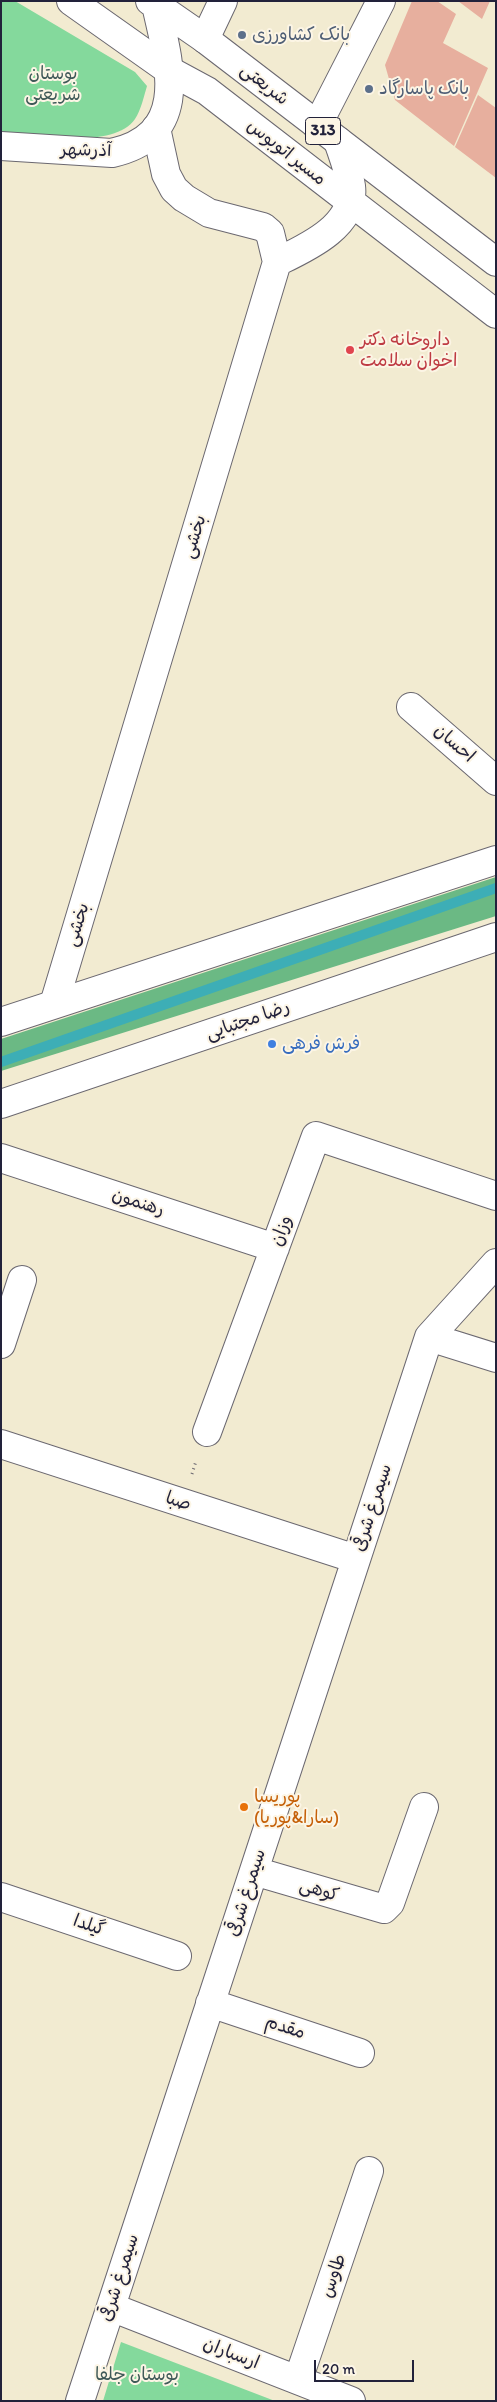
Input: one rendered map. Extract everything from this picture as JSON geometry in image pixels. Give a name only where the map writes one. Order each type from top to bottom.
[{"type":"street","name":"مسیر اتوبوس","points":[[71,1],[170,71],[207,91],[496,314]]},
{"type":"street","points":[[205,39],[223,1]]},
{"type":"street","points":[[156,128],[166,174],[174,189],[184,198],[210,213],[263,227],[270,233],[277,262],[318,239],[334,228],[350,203],[351,188],[327,134],[381,1]]},
{"type":"street","name":"آذرشهر","points":[[1,146],[112,153],[129,150],[145,141],[156,128],[166,111],[170,71],[153,3]]},
{"type":"street","name":"شریعتی","points":[[153,3],[205,39],[496,262]]},
{"type":"street","name":"بخشی","points":[[54,1004],[277,262]]},
{"type":"street","name":"احسان","points":[[412,707],[496,781]]},
{"type":"street","points":[[1,1022],[496,860]]},
{"type":"street","name":"رضا مجتبایی","points":[[1,1104],[496,937]]},
{"type":"street","name":"وزان","points":[[207,1432],[316,1136],[496,1196]]},
{"type":"street","name":"رهنمون","points":[[1,1158],[275,1248]]},
{"type":"street","name":"سیمرغ شرقی","points":[[80,2401],[429,1336],[496,1263]]},
{"type":"street","points":[[1,1344],[22,1280]]},
{"type":"street","points":[[429,1336],[496,1358]]},
{"type":"street","name":"صبا","points":[[1,1444],[356,1559]]},
{"type":"street","name":"کوهی","points":[[254,1871],[384,1909],[390,1903],[424,1806]]},
{"type":"street","name":"گیلدا","points":[[1,1896],[177,1956]]},
{"type":"street","name":"مقدم","points":[[210,2004],[360,2053]]},
{"type":"street","name":"طاوس","points":[[298,2380],[369,2171]]},
{"type":"street","name":"ارسباران","points":[[111,2307],[351,2401]]},
{"type":"path","points":[[181,1503],[207,1432]]},
{"type":"green space","name":"بوستان شریعتی","points":[[1,1],[15,1],[135,72],[147,86],[141,107],[135,119],[125,129],[110,135],[92,138],[53,138],[1,133]]},
{"type":"green space","points":[[496,877],[496,916],[1,1071],[1,1039]]},
{"type":"green space","name":"بوستان جلفا","points":[[121,2342],[275,2401],[103,2401]]},
{"type":"building","points":[[412,1],[437,1],[456,14],[443,43],[488,68],[454,146],[395,100],[385,65]]},
{"type":"building","points":[[458,1],[490,1],[482,19]]},
{"type":"building","points":[[478,95],[496,108],[496,178],[455,147]]},
{"type":"waterway","points":[[1,1062],[496,888]]},
{"type":"place","name":"بانک کشاورزی","points":[[242,35]]},
{"type":"place","name":"بانک پاسارگاد","points":[[369,89]]},
{"type":"place","name":"داروخانه دکتر اخوان سلامت","points":[[350,350]]},
{"type":"place","name":"فرش فرهی","points":[[272,1044]]},
{"type":"place","name":"پوریسا (سارا&پوریا)","points":[[244,1807]]}]
